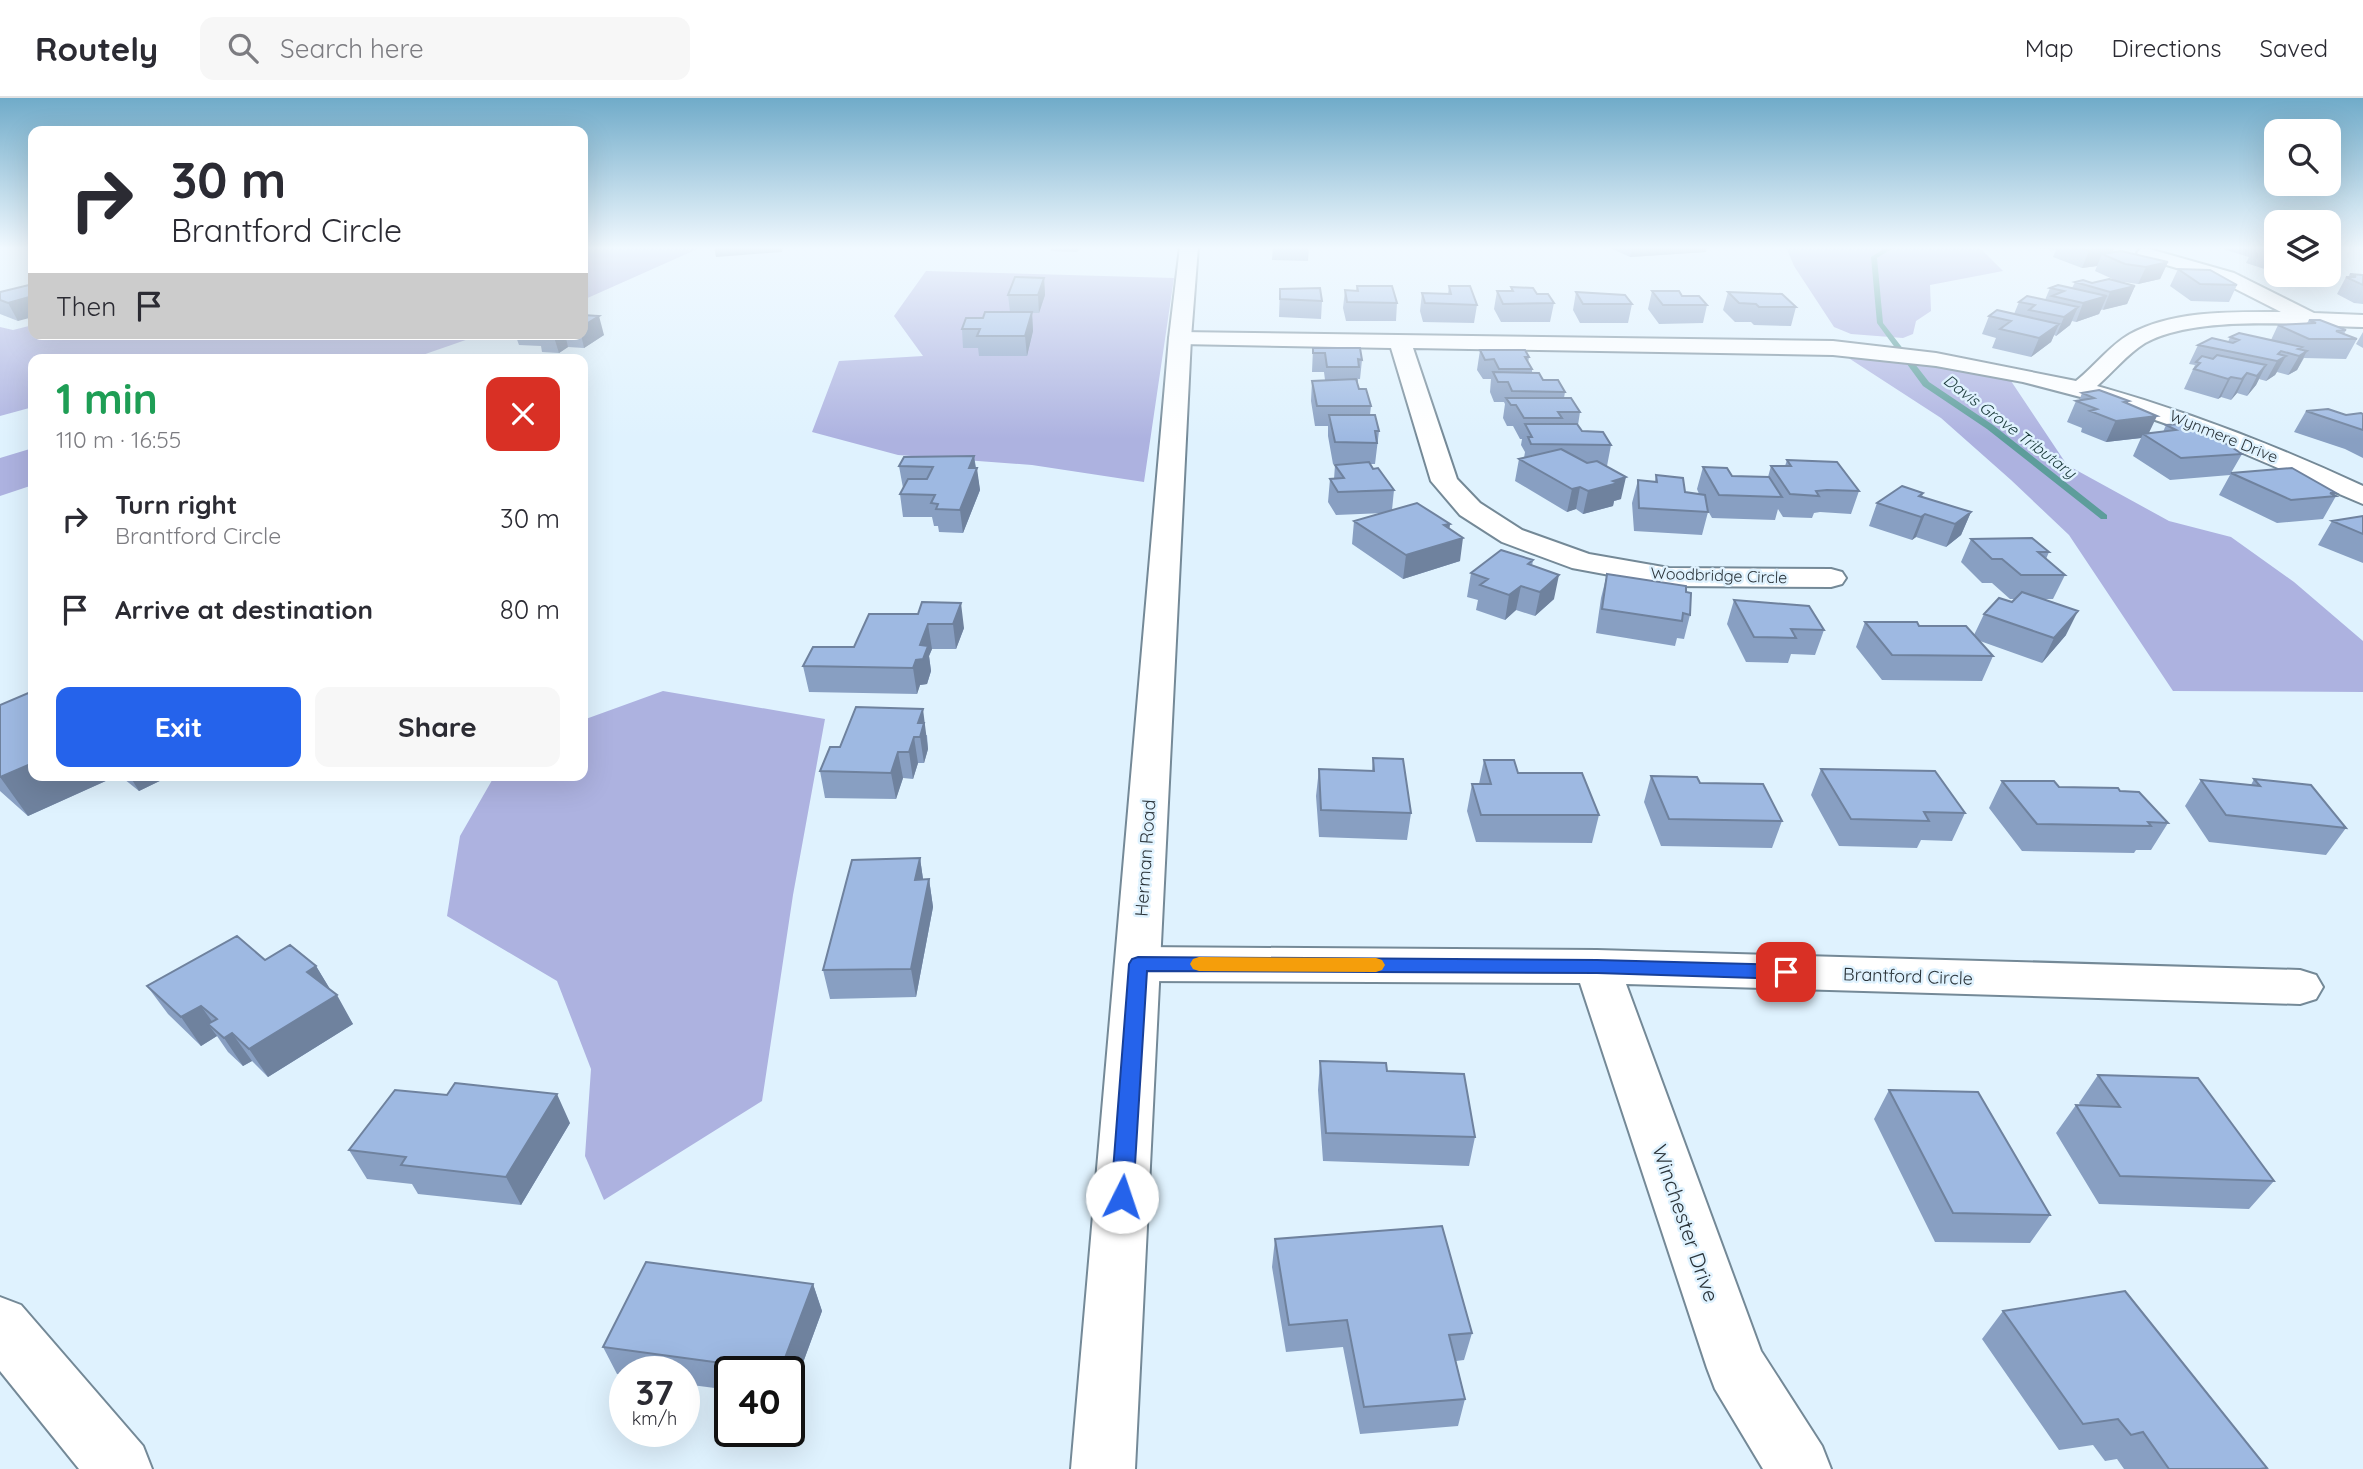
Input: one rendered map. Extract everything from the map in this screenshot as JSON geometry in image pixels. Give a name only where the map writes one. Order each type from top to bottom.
[{"type":"street","name":"Herman Road","points":[[1103,1469],[1183,311]]},
{"type":"street","points":[[2294,311],[2311,320]]},
{"type":"street","points":[[2082,387],[2137,339],[2161,330],[2218,320],[2363,321]]},
{"type":"street","name":"Wynmere Drive","points":[[1180,338],[1833,348],[1914,355],[2082,387],[2157,410],[2252,445],[2363,496]]},
{"type":"street","name":"Woodbridge Circle","points":[[1400,342],[1444,481],[1470,509],[1512,536],[1583,562],[1669,576],[1831,578]]},
{"type":"street","name":"Brantford Circle","points":[[1138,964],[1597,967],[2300,987]]},
{"type":"street","name":"Winchester Drive","points":[[1597,967],[1737,1368],[1799,1469]]},
{"type":"street","points":[[0,1325],[120,1469]]},
{"type":"shaded area","points":[[898,311],[1169,311],[1144,482],[1032,465],[898,455],[812,432],[839,361],[923,356],[894,316]]},
{"type":"shaded area","points":[[1823,311],[1931,311],[1916,321],[1913,334],[1903,338],[1851,334],[1834,327]]},
{"type":"shaded area","points":[[28,326],[28,340],[466,340],[425,354],[28,354],[28,408],[0,416],[0,327],[13,330]]},
{"type":"shaded area","points":[[1847,357],[1947,368],[2011,381],[2067,465],[2169,521],[2231,537],[2294,582],[2363,641],[2363,692],[2173,691],[2069,535],[1941,418]]},
{"type":"shaded area","points":[[28,450],[28,487],[0,496],[0,458]]},
{"type":"shaded area","points":[[663,691],[825,719],[793,895],[762,1101],[604,1200],[585,1156],[591,1069],[557,981],[447,916],[460,836],[492,781],[588,781],[588,718]]},
{"type":"building","points":[[1996,311],[2001,311],[2059,324],[2039,338],[2000,329],[2011,321],[1989,316]]},
{"type":"building","points":[[2034,311],[2072,311],[2064,317]]},
{"type":"building","points":[[985,312],[1032,312],[1025,336],[977,336],[980,329],[962,329],[966,318],[983,318]]},
{"type":"building","points":[[588,315],[599,316],[588,323]]},
{"type":"building","points":[[2309,320],[2320,320],[2346,330],[2336,331],[2357,339],[2309,339],[2278,325],[2316,323]]},
{"type":"building","points":[[2239,333],[2302,347],[2298,349],[2307,351],[2299,356],[2281,351],[2278,354],[2286,356],[2277,361],[2198,345],[2212,338],[2233,343],[2239,340],[2230,337]]},
{"type":"building","points":[[1313,348],[1360,348],[1362,360],[1358,359],[1359,367],[1327,367],[1325,353],[1313,353]]},
{"type":"building","points":[[1480,350],[1525,350],[1529,357],[1525,357],[1532,369],[1499,369],[1494,359],[1485,360]]},
{"type":"building","points":[[2217,355],[2266,365],[2257,376],[2247,373],[2242,379],[2228,379],[2194,369],[2202,356],[2213,359]]},
{"type":"building","points":[[1493,372],[1539,373],[1543,380],[1558,380],[1565,392],[1512,391],[1508,382],[1498,382]]},
{"type":"building","points":[[1356,379],[1359,389],[1366,389],[1371,406],[1317,406],[1312,381]]},
{"type":"building","points":[[2099,390],[2129,401],[2124,402],[2157,416],[2116,421],[2090,411],[2097,409],[2076,401],[2094,398],[2082,393]]},
{"type":"building","points":[[1506,398],[1571,398],[1580,412],[1558,412],[1562,418],[1524,418],[1516,405],[1511,405]]},
{"type":"building","points":[[2328,409],[2346,415],[2363,414],[2363,430],[2306,411]]},
{"type":"building","points":[[1329,415],[1375,415],[1379,431],[1375,431],[1377,443],[1335,442]]},
{"type":"building","points":[[2194,423],[2226,440],[2221,440],[2242,454],[2181,458],[2143,434],[2176,430],[2166,425]]},
{"type":"building","points":[[1525,424],[1577,424],[1582,431],[1603,432],[1611,445],[1531,444],[1528,437],[1532,437]]},
{"type":"building","points":[[1561,449],[1587,463],[1597,461],[1626,477],[1613,481],[1618,483],[1588,491],[1580,487],[1572,489],[1519,459]]},
{"type":"building","points":[[974,456],[969,468],[977,468],[960,510],[936,509],[938,504],[931,503],[935,495],[900,494],[908,479],[927,479],[933,467],[899,466],[904,457]]},
{"type":"building","points":[[1787,460],[1837,462],[1859,491],[1816,491],[1819,496],[1790,494],[1771,466],[1791,466]]},
{"type":"building","points":[[1369,462],[1373,469],[1378,468],[1394,490],[1338,492],[1330,479],[1344,478],[1335,465]]},
{"type":"building","points":[[1703,467],[1727,468],[1732,476],[1769,477],[1782,497],[1719,495]]},
{"type":"building","points":[[2292,468],[2336,493],[2330,493],[2336,496],[2291,500],[2231,473]]},
{"type":"building","points":[[1656,475],[1683,478],[1685,492],[1705,495],[1708,512],[1639,508],[1638,480],[1657,482]]},
{"type":"building","points":[[1902,486],[1923,493],[1919,496],[1971,512],[1955,524],[1877,503]]},
{"type":"building","points":[[1417,503],[1450,524],[1444,525],[1463,538],[1406,555],[1354,521]]},
{"type":"building","points":[[2363,516],[2363,534],[2332,521]]},
{"type":"building","points":[[2032,538],[2049,552],[2038,552],[2065,575],[2021,575],[2002,559],[1992,559],[1971,539]]},
{"type":"building","points":[[1501,550],[1533,560],[1528,564],[1559,575],[1540,592],[1521,586],[1509,595],[1480,585],[1488,579],[1471,573]]},
{"type":"building","points":[[1607,574],[1686,586],[1686,592],[1691,593],[1690,615],[1683,613],[1682,621],[1602,609]]},
{"type":"building","points":[[2022,592],[2078,611],[2054,638],[1984,614],[1999,598],[2012,602]]},
{"type":"building","points":[[1734,600],[1809,606],[1824,630],[1791,629],[1796,638],[1754,637]]},
{"type":"building","points":[[922,602],[961,603],[953,624],[928,624],[920,645],[928,646],[923,659],[916,660],[913,668],[803,666],[813,647],[854,647],[869,614],[918,614]]},
{"type":"building","points":[[1865,622],[1966,626],[1993,656],[1892,655]]},
{"type":"building","points":[[28,693],[28,765],[0,777],[0,705]]},
{"type":"building","points":[[856,707],[923,709],[918,723],[924,723],[920,737],[914,737],[909,752],[898,752],[891,773],[820,771],[830,747],[840,747]]},
{"type":"building","points":[[1373,758],[1403,759],[1411,813],[1321,810],[1319,769],[1374,771]]},
{"type":"building","points":[[1484,760],[1514,760],[1518,773],[1582,773],[1599,815],[1481,815],[1472,784],[1491,784]]},
{"type":"building","points":[[1821,769],[1935,771],[1965,813],[1924,812],[1929,821],[1851,819]]},
{"type":"building","points":[[1651,776],[1697,777],[1700,783],[1763,784],[1782,821],[1669,819]]},
{"type":"building","points":[[2254,779],[2311,785],[2346,828],[2226,815],[2201,780],[2260,786]]},
{"type":"building","points":[[2002,781],[2054,781],[2059,787],[2118,788],[2120,791],[2139,792],[2168,823],[2148,822],[2151,826],[2037,824]]},
{"type":"building","points":[[920,858],[915,880],[929,879],[911,969],[823,970],[852,860]]},
{"type":"building","points":[[237,936],[265,960],[290,945],[316,966],[307,972],[337,995],[249,1049],[232,1033],[224,1038],[208,1024],[217,1019],[201,1006],[181,1017],[147,986]]},
{"type":"building","points":[[1320,1061],[1386,1063],[1387,1071],[1464,1074],[1475,1137],[1326,1133]]},
{"type":"building","points":[[2098,1075],[2198,1078],[2274,1181],[2120,1176],[2076,1105],[2120,1107]]},
{"type":"building","points":[[455,1083],[557,1094],[506,1177],[401,1165],[406,1157],[349,1150],[395,1090],[447,1095]]},
{"type":"building","points":[[1889,1090],[1978,1092],[2050,1215],[1953,1213]]},
{"type":"building","points":[[1442,1226],[1472,1333],[1449,1335],[1465,1399],[1364,1407],[1347,1320],[1289,1325],[1275,1239]]},
{"type":"building","points":[[646,1262],[813,1284],[786,1356],[714,1356],[714,1362],[700,1360],[700,1356],[669,1356],[603,1347]]},
{"type":"building","points":[[2125,1291],[2267,1468],[2169,1469],[2143,1432],[2131,1435],[2118,1419],[2083,1424],[2003,1311]]},
{"type":"waterway","name":"Davis Grove Tributary","points":[[1879,311],[1880,323],[1926,384],[1990,427],[2104,517]]},
{"type":"slow traffic","points":[[1199,964],[1376,965]]},
{"type":"route","points":[[1122,1197],[1138,964],[1597,967],[1786,972]]}]
